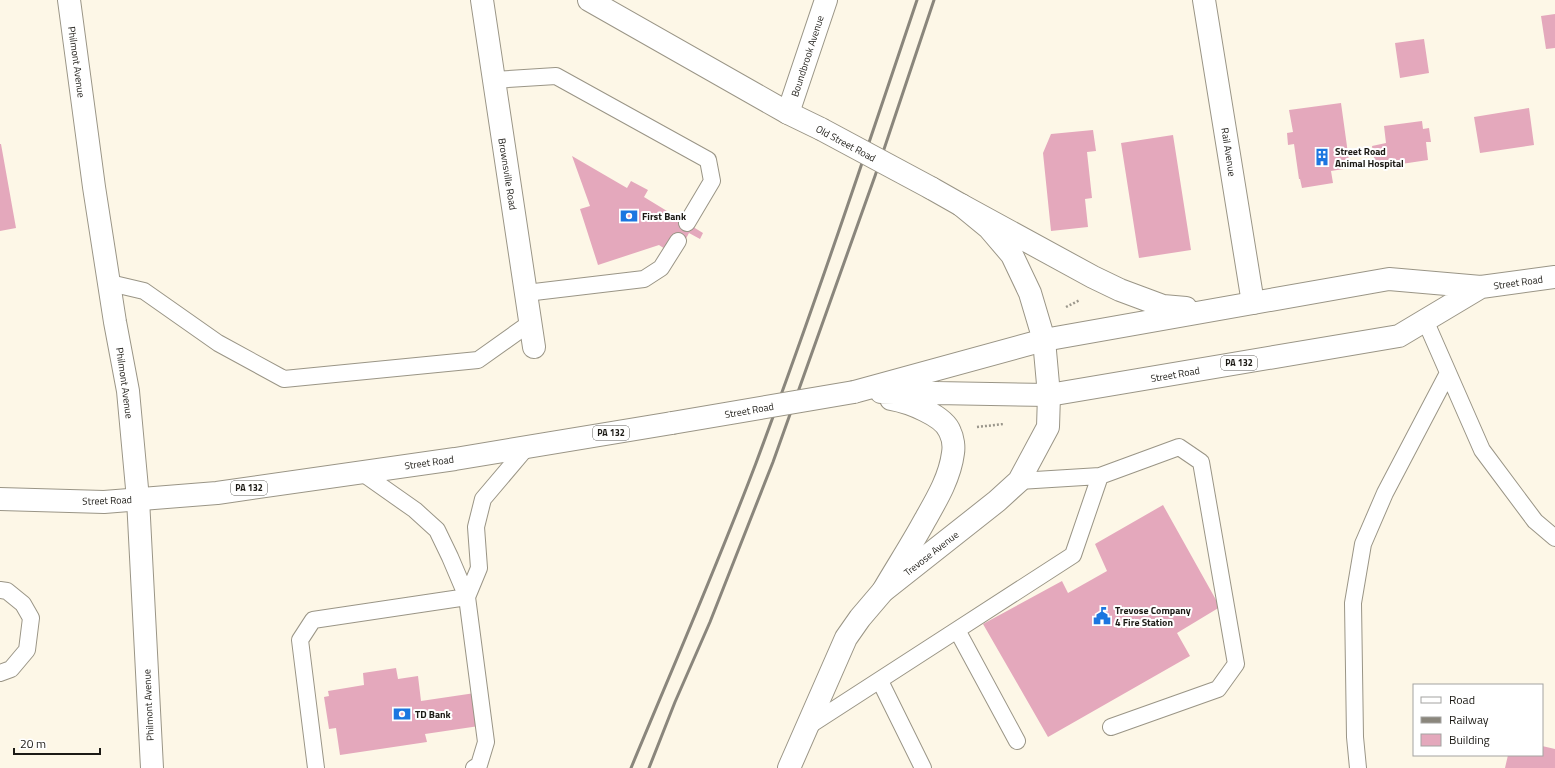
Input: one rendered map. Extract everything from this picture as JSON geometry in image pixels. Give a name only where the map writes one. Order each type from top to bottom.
[{"type":"main road","name":"Philmont Avenue","points":[[69,0],[94,187],[115,322],[128,391],[138,499],[152,768]]},
{"type":"main road","name":"Brownsville Road","points":[[482,0],[534,347]]},
{"type":"main road","name":"Old Street Road","points":[[589,0],[788,113],[821,129],[961,205],[989,228],[1012,255],[1030,293],[1044,340]]},
{"type":"main road","name":"Boundbrook Avenue","points":[[788,113],[826,0]]},
{"type":"main road","name":"Rail Avenue","points":[[1204,0],[1253,303]]},
{"type":"main road","points":[[961,205],[1093,277],[1120,290],[1163,306],[1216,310]]},
{"type":"main road","name":"Street Road","points":[[0,499],[104,502],[217,493],[527,447],[854,392],[1044,340],[1389,279],[1481,287],[1555,277]]},
{"type":"main road","name":"Street Road","points":[[854,392],[1049,395],[1400,336],[1481,287]]},
{"type":"main road","name":"Trevose Avenue","points":[[789,768],[846,638],[860,618],[883,591],[997,501],[1019,481],[1048,427],[1049,395],[1044,340]]},
{"type":"main road","points":[[854,392],[900,400],[920,408],[945,424],[950,431],[953,442],[954,452],[949,472],[941,492],[883,591]]},
{"type":"lane","points":[[494,80],[556,76],[708,160],[712,181],[687,223]]},
{"type":"lane","points":[[526,293],[644,279],[661,268],[678,241]]},
{"type":"lane","points":[[110,283],[144,291],[218,343],[284,380],[478,360],[530,323]]},
{"type":"lane","points":[[1425,320],[1482,450],[1535,520],[1555,538]]},
{"type":"lane","points":[[1358,768],[1355,737],[1353,603],[1364,544],[1385,493],[1448,373]]},
{"type":"lane","points":[[1019,481],[1100,476],[1179,446],[1201,462],[1236,664],[1218,689],[1111,727]]},
{"type":"lane","points":[[466,597],[479,568],[476,527],[483,499],[527,447]]},
{"type":"lane","points":[[361,472],[415,510],[437,530],[466,597],[486,742],[479,765],[474,768]]},
{"type":"lane","points":[[807,727],[1073,556],[1100,476]]},
{"type":"lane","points":[[0,590],[7,591],[23,604],[31,618],[27,650],[11,669],[0,673]]},
{"type":"lane","points":[[316,768],[300,640],[313,620],[466,597]]},
{"type":"lane","points":[[958,630],[1016,741]]},
{"type":"lane","points":[[880,681],[922,768]]},
{"type":"path","points":[[1066,307],[1086,297]]},
{"type":"path","points":[[977,427],[1004,424]]},
{"type":"building","points":[[1555,14],[1555,48],[1546,49],[1541,16]]},
{"type":"building","points":[[1424,39],[1429,73],[1400,78],[1395,43]]},
{"type":"building","name":"Street Road Animal Hospital","points":[[1341,103],[1350,168],[1331,171],[1333,183],[1302,188],[1299,179],[1294,144],[1288,145],[1287,133],[1293,132],[1289,110]]},
{"type":"building","points":[[1529,108],[1534,145],[1480,153],[1474,117]]},
{"type":"building","points":[[1422,121],[1423,129],[1429,128],[1431,142],[1426,142],[1428,160],[1388,166],[1387,162],[1375,164],[1372,146],[1386,143],[1384,126]]},
{"type":"building","points":[[1093,130],[1096,151],[1087,152],[1092,198],[1085,199],[1088,227],[1051,231],[1043,153],[1051,134]]},
{"type":"building","points":[[1173,135],[1191,250],[1139,258],[1121,143]]},
{"type":"building","points":[[0,144],[16,228],[0,231]]},
{"type":"building","name":"First Bank","points":[[572,156],[627,188],[631,181],[648,190],[644,197],[703,233],[700,239],[689,233],[683,244],[665,249],[659,245],[598,265],[580,209],[590,206]]},
{"type":"building","name":"Trevose Company 4 Fire Station","points":[[1163,505],[1220,607],[1177,633],[1190,656],[1048,737],[983,624],[1062,581],[1068,593],[1107,571],[1095,544]]},
{"type":"building","name":"TD Bank","points":[[396,668],[398,679],[418,676],[421,701],[475,693],[479,726],[425,734],[427,742],[340,755],[336,728],[329,729],[324,697],[329,696],[328,691],[364,685],[363,673]]},
{"type":"building","points":[[1543,746],[1555,749],[1555,768],[1505,768],[1508,756],[1543,756]]},
{"type":"railway","points":[[631,768],[756,463],[818,290],[917,0]]},
{"type":"railway","points":[[649,768],[675,702],[710,622],[773,462],[875,176],[934,0]]},
{"type":"place","name":"Street Road Animal Hospital","points":[[1322,157]]},
{"type":"place","name":"First Bank","points":[[629,216]]},
{"type":"place","name":"Trevose Company 4 Fire Station","points":[[1102,616]]},
{"type":"place","name":"TD Bank","points":[[402,714]]}]
